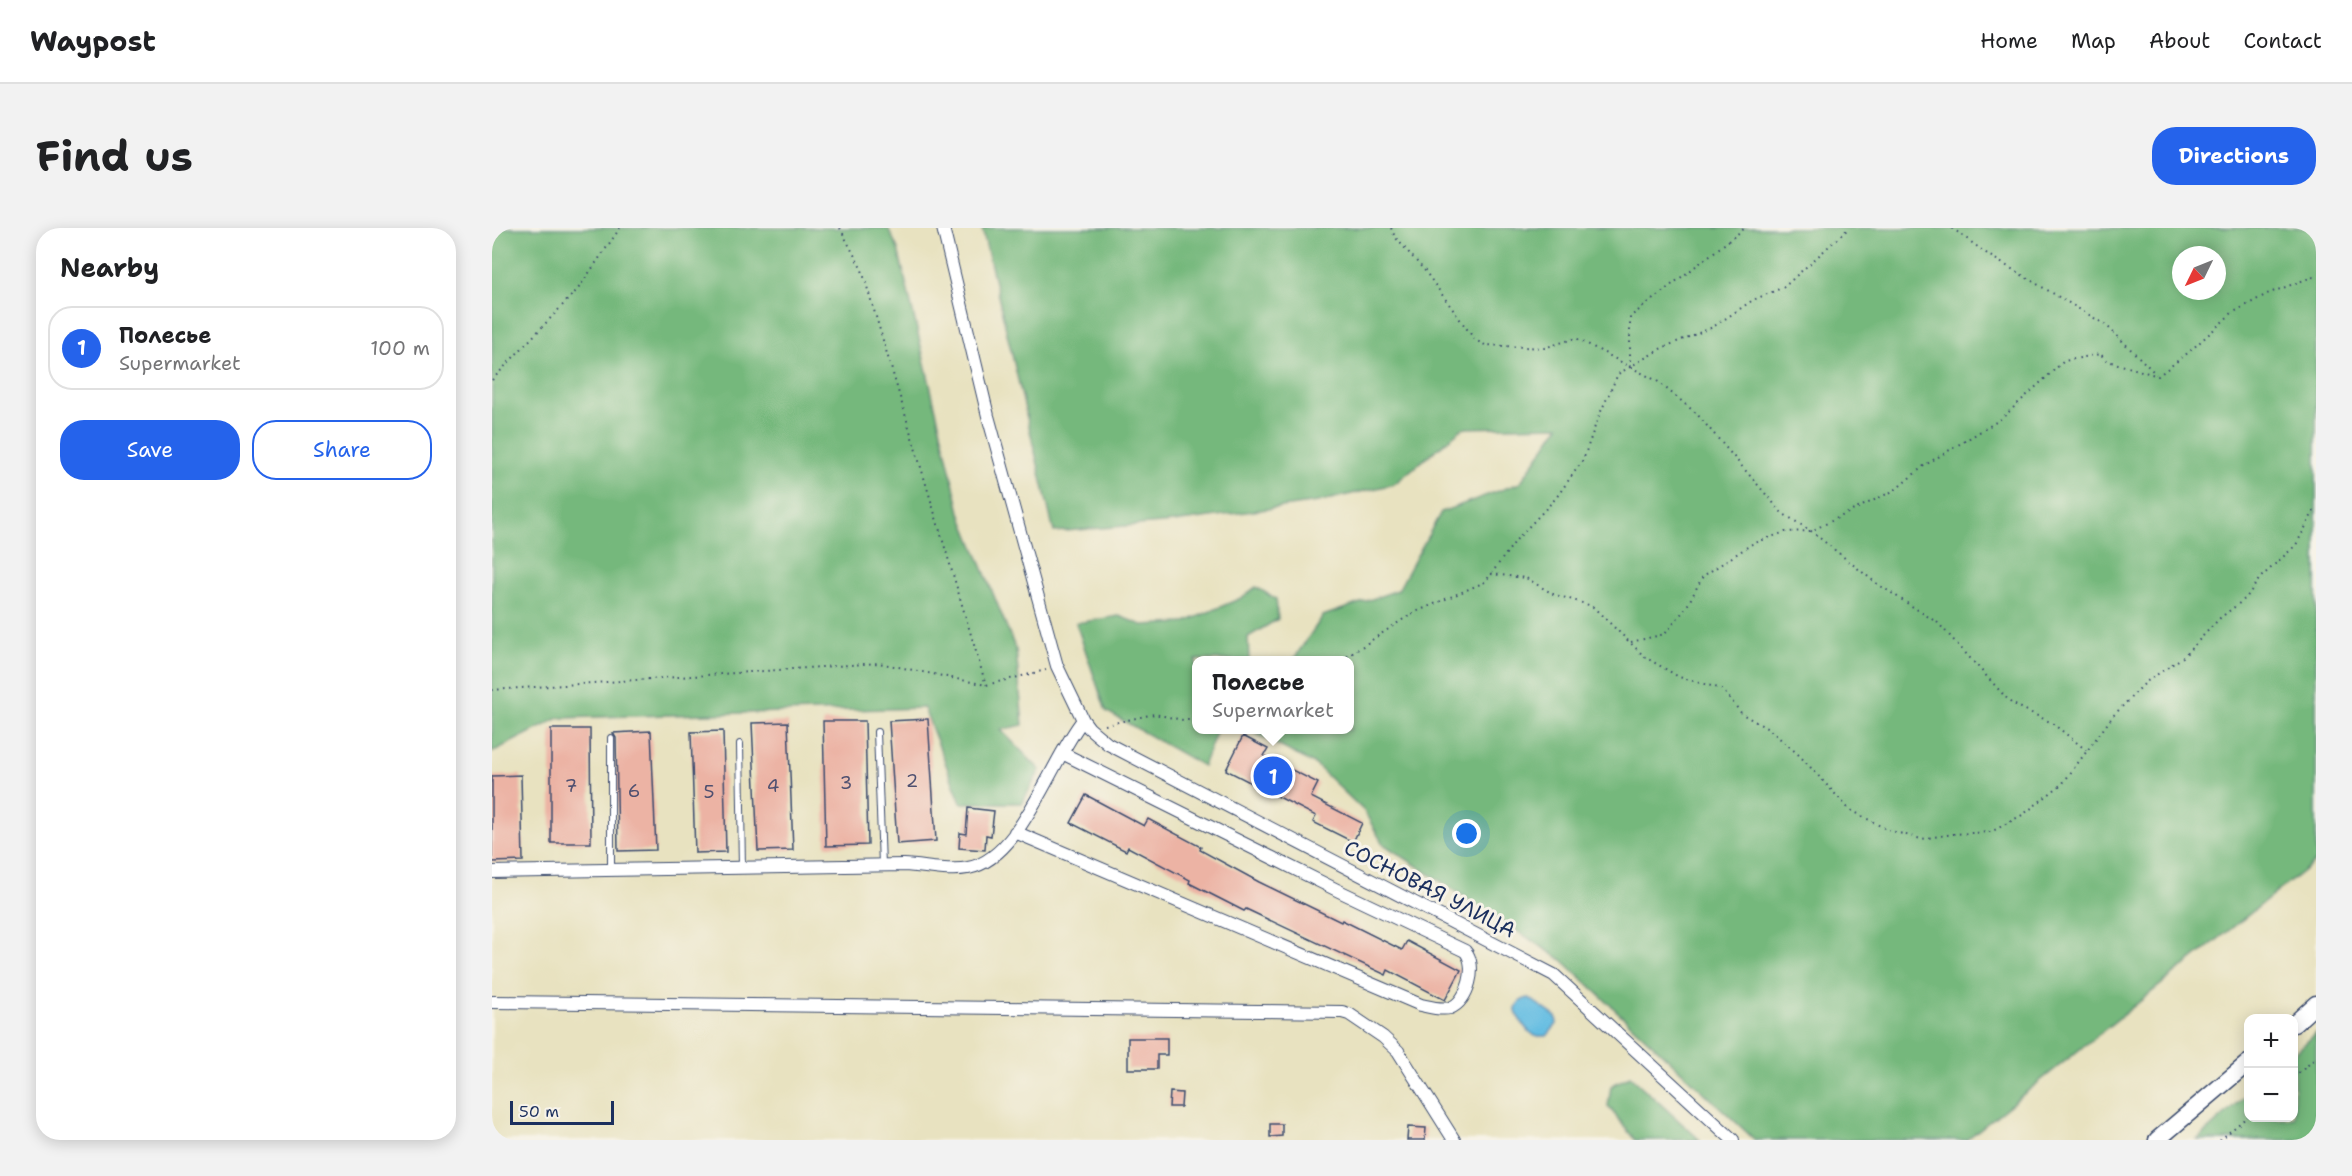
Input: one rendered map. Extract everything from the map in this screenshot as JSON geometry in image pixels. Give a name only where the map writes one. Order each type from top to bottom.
[{"type":"main road","points":[[2298,1020],[2316,1004]]},
{"type":"main road","points":[[2157,1140],[2244,1067]]},
{"type":"street","points":[[492,872],[882,865],[967,869],[987,862],[995,856],[1015,832],[1084,721],[1057,666],[988,416],[943,228]]},
{"type":"street","name":"СОСНОВАЯ УЛИЦА","points":[[1084,721],[1108,744],[1554,975],[1732,1140]]},
{"type":"street","points":[[1015,832],[1421,1005],[1440,1009],[1450,1008],[1459,1003],[1473,970],[1465,951],[1062,753]]},
{"type":"street","points":[[492,1002],[1342,1012],[1349,1014],[1383,1037],[1398,1051],[1454,1140]]},
{"type":"lane","points":[[877,732],[882,865]]},
{"type":"lane","points":[[611,738],[611,871]]},
{"type":"lane","points":[[740,744],[742,868]]},
{"type":"path","points":[[492,380],[578,289],[620,228]]},
{"type":"path","points":[[840,228],[862,270],[986,685]]},
{"type":"path","points":[[1391,228],[1395,237],[1425,271],[1475,340],[1485,345],[1544,348],[1576,338],[1657,381],[1696,413],[1782,513],[1811,531],[1876,583],[1938,623],[2011,704],[2052,723],[2086,750]]},
{"type":"path","points":[[1630,367],[1630,317],[1745,228]]},
{"type":"path","points":[[1348,656],[1411,614],[1485,582],[1517,538],[1556,498],[1583,460],[1598,418],[1618,374],[1662,348],[1713,327],[1753,300],[1784,287],[1849,228]]},
{"type":"path","points":[[1952,228],[1990,256],[2106,325],[2158,376]]},
{"type":"path","points":[[2158,376],[2189,352],[2232,313],[2267,294],[2312,277],[2316,278]]},
{"type":"path","points":[[1631,642],[1665,634],[1686,608],[1703,576],[1752,544],[1785,532],[1811,531],[1895,490],[1925,465],[2001,419],[2064,361],[2100,354],[2108,361],[2158,376]]},
{"type":"path","points":[[1491,574],[1526,578],[1552,594],[1592,606],[1645,657],[1679,677],[1722,689],[1742,714],[1770,730],[1799,755],[1849,809],[1888,830],[1921,839],[1991,832],[2024,814],[2063,783],[2113,716],[2146,682],[2183,657],[2220,618],[2246,598],[2260,578],[2296,545],[2316,507]]},
{"type":"path","points":[[492,690],[879,663],[986,685],[1057,666]]},
{"type":"path","points":[[1084,721],[1154,714],[1192,720]]},
{"type":"path","points":[[2298,1074],[2316,1058]]},
{"type":"path","points":[[2220,1140],[2244,1119]]},
{"type":"green space","points":[[492,228],[888,228],[898,249],[960,512],[1016,650],[1023,725],[1001,730],[1040,770],[1022,803],[961,803],[924,708],[559,718],[492,752]]},
{"type":"green space","points":[[982,228],[2316,228],[2316,861],[1966,1140],[1755,1140],[1562,960],[1383,844],[1364,811],[1316,765],[1257,734],[1354,734],[1354,656],[1296,656],[1323,616],[1398,590],[1441,512],[1520,483],[1559,426],[1463,428],[1394,484],[1318,502],[1174,522],[1054,532]]},
{"type":"green space","points":[[1256,587],[1276,599],[1278,619],[1248,637],[1249,656],[1192,656],[1192,734],[1215,734],[1203,766],[1106,711],[1076,623],[1119,616],[1142,625],[1183,623],[1241,598]]},
{"type":"green space","points":[[2316,1033],[2316,1140],[2197,1140],[2244,1098],[2244,1122],[2298,1122],[2298,1050]]},
{"type":"green space","points":[[1630,1076],[1700,1140],[1635,1140],[1608,1106],[1611,1086]]},
{"type":"water","points":[[1529,998],[1556,1017],[1557,1024],[1547,1036],[1535,1036],[1518,1016],[1515,1008],[1521,1001]]},
{"type":"building","points":[[928,719],[936,841],[897,844],[889,721]]},
{"type":"building","points":[[823,721],[865,721],[868,845],[826,846]]},
{"type":"building","points":[[788,722],[793,850],[758,851],[752,723]]},
{"type":"building","points":[[551,729],[590,729],[591,843],[551,843]]},
{"type":"building","points":[[651,731],[656,850],[618,851],[616,738],[613,733]]},
{"type":"building","points":[[723,731],[726,852],[695,853],[691,732]]},
{"type":"building","points":[[1243,736],[1268,749],[1264,756],[1318,783],[1311,797],[1362,823],[1353,842],[1313,822],[1316,816],[1226,770]]},
{"type":"building","points":[[521,775],[523,861],[492,862],[492,776]]},
{"type":"building","points":[[1086,795],[1144,826],[1148,819],[1201,847],[1200,850],[1259,882],[1341,922],[1342,920],[1402,950],[1407,941],[1461,970],[1445,1000],[1388,970],[1386,975],[1246,909],[1244,911],[1189,883],[1190,880],[1128,847],[1126,851],[1071,823]]},
{"type":"building","points":[[968,808],[994,811],[991,836],[986,835],[985,850],[959,848],[960,833],[966,834]]},
{"type":"building","points":[[1128,1038],[1167,1038],[1167,1055],[1157,1055],[1157,1069],[1128,1069]]},
{"type":"building","points":[[1170,1092],[1182,1093],[1181,1107],[1169,1107]]},
{"type":"building","points":[[1270,1124],[1282,1124],[1282,1136],[1270,1137]]},
{"type":"building","points":[[1408,1127],[1426,1128],[1425,1140],[1407,1140]]},
{"type":"place","name":"Полесье","points":[[1273,776]]}]
